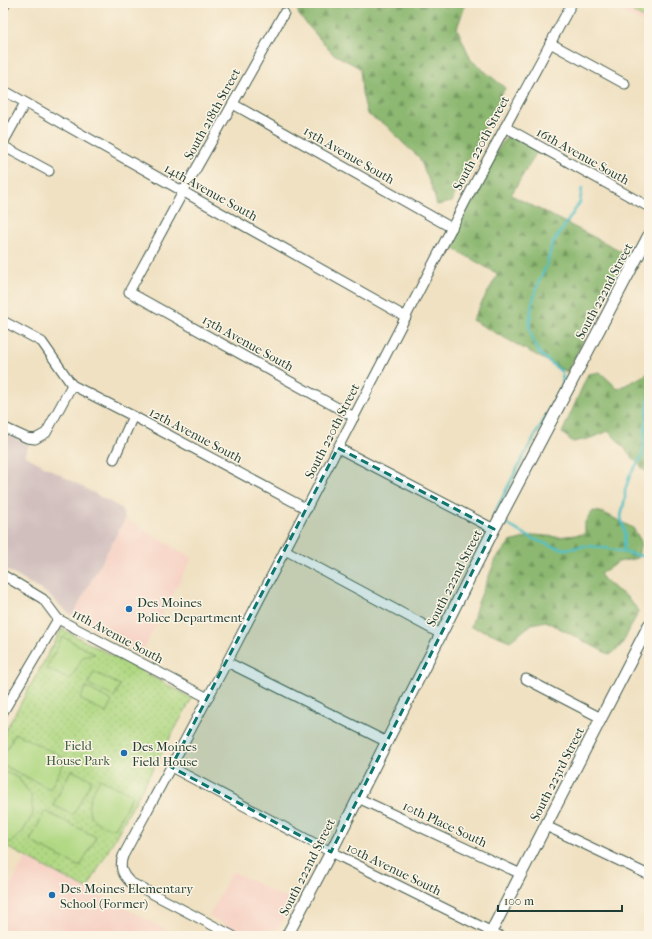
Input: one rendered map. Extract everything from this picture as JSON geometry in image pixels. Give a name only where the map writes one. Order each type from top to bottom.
[{"type":"street","name":"South 220th Street","points":[[233,936],[128,880],[122,872],[121,866],[123,856],[227,662],[452,228],[572,3]]},
{"type":"street","name":"South 218th Street","points":[[129,292],[183,192],[284,13]]},
{"type":"street","points":[[550,43],[625,84]]},
{"type":"street","name":"14th Avenue South","points":[[3,90],[406,317]]},
{"type":"street","points":[[3,143],[25,103]]},
{"type":"street","name":"15th Avenue South","points":[[233,104],[452,228]]},
{"type":"street","name":"16th Avenue South","points":[[505,127],[649,207]]},
{"type":"street","points":[[3,146],[49,171]]},
{"type":"street","name":"South 222nd Street","points":[[287,936],[494,529],[649,235]]},
{"type":"street","name":"13th Avenue South","points":[[129,292],[354,418]]},
{"type":"street","points":[[3,321],[42,342],[72,385],[46,433],[35,439],[27,438],[3,427]]},
{"type":"street","name":"12th Avenue South","points":[[72,385],[307,509]]},
{"type":"street","points":[[114,459],[133,416]]},
{"type":"street","points":[[338,448],[494,529]]},
{"type":"street","points":[[285,550],[441,634]]},
{"type":"street","name":"11th Avenue South","points":[[3,575],[43,599],[58,618],[208,698]]},
{"type":"street","points":[[3,712],[58,618]]},
{"type":"street","name":"South 223rd Street","points":[[493,934],[521,874],[649,625]]},
{"type":"street","points":[[227,662],[387,742]]},
{"type":"street","points":[[526,679],[601,718]]},
{"type":"street","name":"10th Avenue South","points":[[171,767],[331,852],[493,934]]},
{"type":"street","name":"10th Place South","points":[[358,798],[521,874]]},
{"type":"street","points":[[546,826],[649,875]]},
{"type":"highlighted area","points":[[338,448],[494,529],[331,852],[171,767]]},
{"type":"shaded area","points":[[607,3],[649,3],[649,27]]},
{"type":"shaded area","points":[[3,432],[29,445],[24,455],[121,508],[125,519],[72,616],[46,593],[3,568]]},
{"type":"shaded area","points":[[125,519],[192,558],[141,653],[72,616]]},
{"type":"shaded area","name":"Des Moines Elementary School (Former)","points":[[26,857],[165,929],[161,936],[3,936],[3,900]]},
{"type":"shaded area","points":[[232,871],[293,902],[274,936],[246,936],[209,916]]},
{"type":"green space","points":[[296,3],[466,3],[457,28],[471,60],[505,88],[466,163],[452,202],[437,205],[432,188],[419,157],[387,126],[367,114],[362,92],[360,68],[332,53],[299,15]]},
{"type":"green space","points":[[639,3],[649,3],[649,21],[633,12]]},
{"type":"green space","points":[[506,138],[514,138],[538,150],[511,195],[627,254],[567,372],[472,320],[498,274],[449,246],[497,151]]},
{"type":"green space","points":[[600,372],[618,389],[649,373],[649,475],[609,431],[588,439],[573,442],[562,433],[588,374]]},
{"type":"green space","points":[[593,511],[604,513],[633,528],[641,541],[638,558],[618,562],[600,574],[607,583],[627,597],[639,611],[621,646],[610,655],[546,621],[532,624],[510,641],[471,627],[477,605],[496,559],[510,542],[535,535],[557,537],[585,534],[585,522]]},
{"type":"green space","name":"Field House Park","points":[[62,629],[192,698],[87,889],[3,845],[3,735]]},
{"type":"green space","points":[[63,637],[95,654],[83,657],[70,680],[46,668]]},
{"type":"green space","points":[[94,672],[120,685],[114,697],[88,684]]},
{"type":"green space","points":[[86,687],[112,701],[106,713],[80,699]]},
{"type":"green space","points":[[15,733],[66,759],[50,789],[3,765],[3,757]]},
{"type":"green space","points":[[71,770],[92,780],[73,815],[53,805]]},
{"type":"green space","points":[[3,771],[18,778],[31,795],[33,814],[22,833],[10,843],[3,839]]},
{"type":"green space","points":[[100,779],[132,795],[115,829],[99,823],[92,817],[90,812],[89,807],[91,796]]},
{"type":"green space","points":[[45,811],[96,837],[80,867],[30,841]]},
{"type":"waterway","points":[[496,518],[493,516],[563,385],[562,372],[539,353],[529,327],[532,304],[538,284],[547,264],[552,244],[580,202],[582,188]]},
{"type":"waterway","points":[[649,397],[642,456],[630,475],[625,490],[621,517],[625,534],[623,552],[649,557]]},
{"type":"waterway","points":[[502,521],[516,530],[549,545],[568,549],[591,546],[623,552]]},
{"type":"place","name":"Des Moines Police Department","points":[[129,609]]},
{"type":"place","name":"Des Moines Field House","points":[[124,753]]},
{"type":"place","name":"Des Moines Elementary School (Former)","points":[[52,895]]}]
